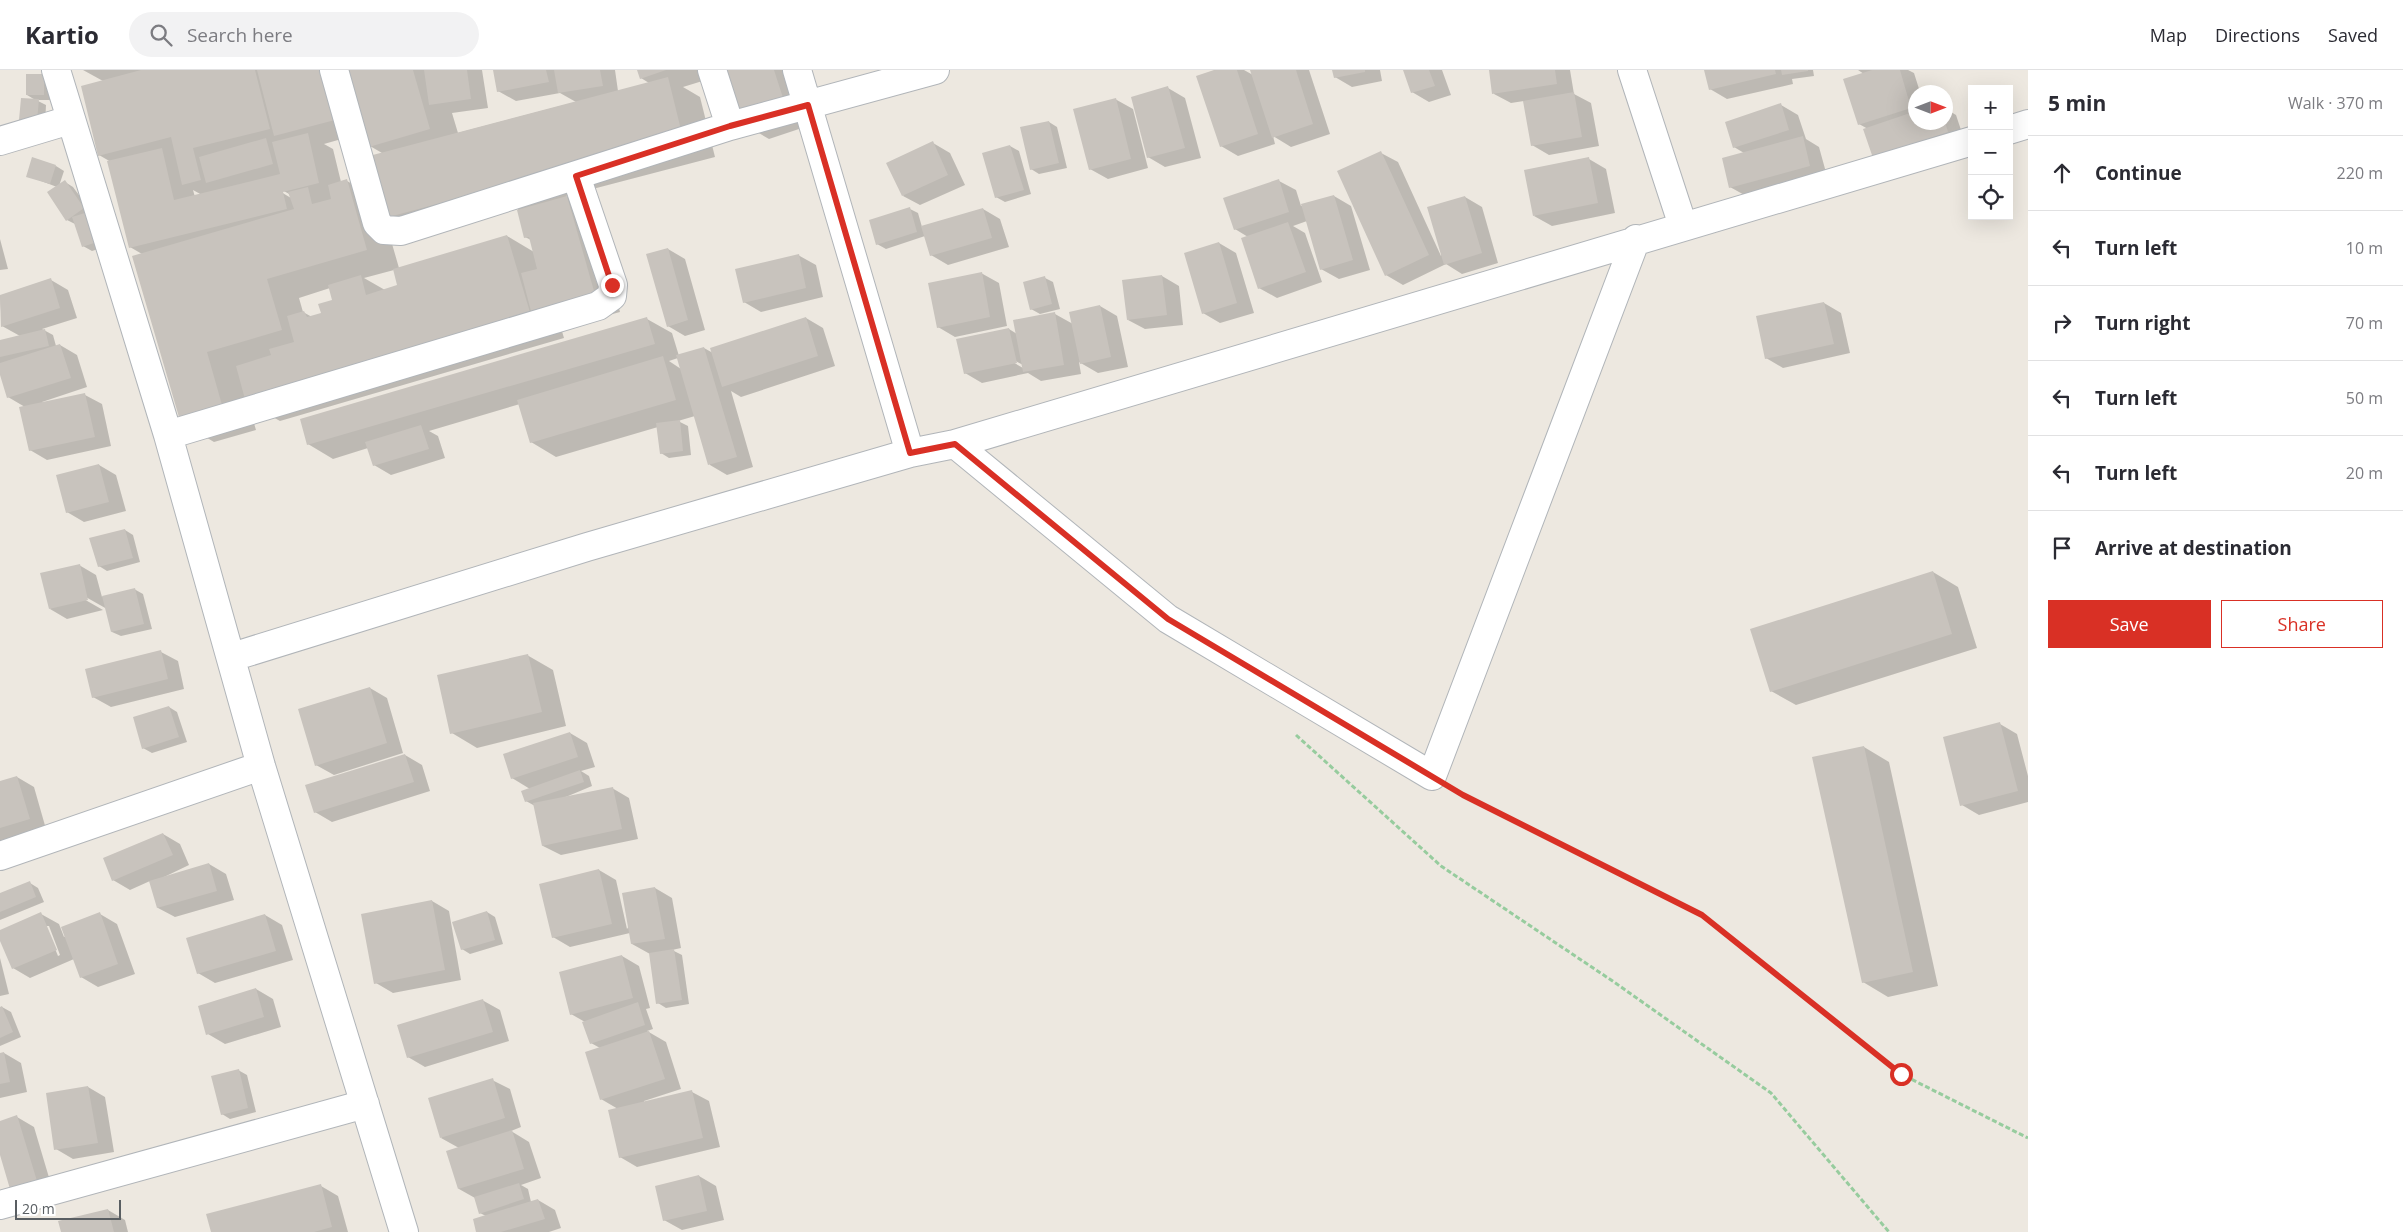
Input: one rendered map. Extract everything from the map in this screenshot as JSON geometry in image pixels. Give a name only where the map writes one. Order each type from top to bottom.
[{"type":"street","points":[[56,70],[168,435],[262,766],[404,1232]]},
{"type":"street","points":[[334,70],[377,223],[384,230],[401,231],[730,126],[935,70]]},
{"type":"street","points":[[712,70],[730,126]]},
{"type":"street","points":[[797,70],[910,453]]},
{"type":"street","points":[[1632,70],[1683,226]]},
{"type":"street","points":[[0,141],[70,120]]},
{"type":"street","points":[[2013,129],[2028,124]]},
{"type":"street","points":[[232,657],[587,547],[910,453],[955,444],[1968,142]]},
{"type":"street","points":[[168,435],[598,306],[607,301],[612,296],[612,285],[576,176]]},
{"type":"street","points":[[955,444],[1168,619],[1432,776],[1636,240]]},
{"type":"street","points":[[0,856],[262,766]]},
{"type":"street","points":[[0,1205],[365,1104]]},
{"type":"path","points":[[1293,732],[1441,866],[1614,982],[1771,1092],[1889,1232]]},
{"type":"path","points":[[1432,776],[1463,795],[1702,915],[1901,1074],[2028,1138]]},
{"type":"building","points":[[141,70],[255,70],[270,129],[193,148],[201,180],[182,185],[171,137],[98,156],[81,86]]},
{"type":"building","points":[[257,70],[321,70],[335,120],[274,136]]},
{"type":"building","points":[[346,70],[413,70],[430,129],[369,147]]},
{"type":"building","points":[[424,70],[467,70],[471,99],[429,105]]},
{"type":"building","points":[[493,70],[546,70],[549,82],[497,92]]},
{"type":"building","points":[[554,70],[600,70],[603,86],[558,93]]},
{"type":"building","points":[[637,70],[666,70],[640,79]]},
{"type":"building","points":[[719,70],[774,70],[785,104],[735,121]]},
{"type":"building","points":[[1214,70],[1237,70],[1258,134],[1220,147],[1196,76]]},
{"type":"building","points":[[1250,70],[1296,70],[1313,124],[1272,138]]},
{"type":"building","points":[[1332,70],[1365,70],[1365,72],[1334,78]]},
{"type":"building","points":[[1403,70],[1429,70],[1435,86],[1411,93]]},
{"type":"building","points":[[1489,70],[1555,70],[1557,84],[1492,94]]},
{"type":"building","points":[[1704,70],[1775,70],[1776,74],[1709,90]]},
{"type":"building","points":[[1781,70],[1808,70],[1808,71],[1782,75]]},
{"type":"building","points":[[1872,70],[1900,70],[1908,98],[1908,109],[1858,125],[1843,79]]},
{"type":"building","points":[[26,74],[44,74],[44,95],[26,95]]},
{"type":"building","points":[[668,77],[683,138],[385,218],[369,156]]},
{"type":"building","points":[[1168,86],[1185,148],[1147,158],[1131,97]]},
{"type":"building","points":[[1574,92],[1582,137],[1531,146],[1523,101]]},
{"type":"building","points":[[21,98],[39,99],[37,121],[19,120]]},
{"type":"building","points":[[1116,98],[1131,159],[1089,170],[1073,109]]},
{"type":"building","points":[[1781,103],[1789,130],[1733,148],[1725,122]]},
{"type":"building","points":[[1908,114],[1908,130],[1947,130],[1948,132],[1873,158],[1863,129]]},
{"type":"building","points":[[1049,121],[1059,163],[1030,170],[1020,127]]},
{"type":"building","points":[[308,133],[319,183],[283,192],[287,209],[129,248],[107,161],[162,148],[174,200],[280,174],[272,142]]},
{"type":"building","points":[[1803,136],[1810,166],[1729,188],[1722,158]]},
{"type":"building","points":[[266,138],[273,164],[206,183],[199,157]]},
{"type":"building","points":[[933,141],[948,175],[902,196],[886,163]]},
{"type":"building","points":[[1010,145],[1024,190],[995,198],[982,153]]},
{"type":"building","points":[[1381,151],[1429,255],[1385,276],[1337,171]]},
{"type":"building","points":[[32,157],[56,165],[50,184],[26,177]]},
{"type":"building","points":[[1589,157],[1598,203],[1533,216],[1524,170]]},
{"type":"building","points":[[347,179],[367,250],[267,279],[282,330],[207,352],[224,412],[181,424],[132,256],[294,209],[288,192],[308,187],[312,204],[331,199],[328,185]]},
{"type":"building","points":[[1279,179],[1289,212],[1234,230],[1223,198]]},
{"type":"building","points":[[65,180],[84,208],[66,221],[47,192]]},
{"type":"building","points":[[1334,195],[1353,260],[1320,270],[1301,204]]},
{"type":"building","points":[[567,196],[596,298],[532,315],[521,273],[537,269],[529,237],[524,238],[517,210]]},
{"type":"building","points":[[1465,196],[1482,253],[1444,265],[1427,207]]},
{"type":"building","points":[[910,207],[917,232],[876,245],[869,220]]},
{"type":"building","points":[[983,208],[992,238],[930,256],[921,226]]},
{"type":"building","points":[[88,212],[97,242],[82,247],[72,217]]},
{"type":"building","points":[[1288,222],[1306,272],[1258,289],[1241,238]]},
{"type":"building","points":[[507,235],[532,319],[246,403],[236,366],[271,355],[269,349],[294,342],[287,316],[304,311],[307,317],[321,313],[318,304],[332,300],[328,285],[361,275],[366,295],[397,285],[393,269]]},
{"type":"building","points":[[1219,242],[1237,303],[1202,314],[1184,253]]},
{"type":"building","points":[[668,248],[688,320],[667,327],[646,254]]},
{"type":"building","points":[[799,254],[806,288],[743,303],[735,269]]},
{"type":"building","points":[[982,272],[990,317],[937,328],[928,283]]},
{"type":"building","points":[[1162,275],[1167,315],[1127,320],[1122,280]]},
{"type":"building","points":[[1045,276],[1052,304],[1030,310],[1023,282]]},
{"type":"building","points":[[51,278],[60,308],[1,327],[0,295]]},
{"type":"building","points":[[1824,302],[1834,344],[1765,359],[1756,316]]},
{"type":"building","points":[[1100,305],[1111,357],[1080,364],[1069,312]]},
{"type":"building","points":[[1055,312],[1064,365],[1023,372],[1013,320]]},
{"type":"building","points":[[647,317],[655,344],[307,445],[300,419]]},
{"type":"building","points":[[806,317],[818,356],[722,387],[710,348]]},
{"type":"building","points":[[1009,328],[1017,363],[964,374],[956,339]]},
{"type":"building","points":[[45,329],[49,346],[0,357],[0,340]]},
{"type":"building","points":[[60,344],[71,378],[7,398],[0,375],[0,363]]},
{"type":"building","points":[[704,347],[737,457],[708,465],[676,355]]},
{"type":"building","points":[[663,356],[676,400],[530,443],[517,400]]},
{"type":"building","points":[[85,393],[95,437],[29,451],[19,407]]},
{"type":"building","points":[[680,420],[683,451],[660,454],[656,423]]},
{"type":"building","points":[[421,425],[429,449],[373,466],[365,442]]},
{"type":"building","points":[[99,464],[109,502],[66,513],[56,475]]},
{"type":"building","points":[[125,529],[133,558],[98,567],[89,538]]},
{"type":"building","points":[[80,564],[88,600],[49,609],[40,573]]},
{"type":"building","points":[[1933,571],[1952,634],[1770,692],[1750,629]]},
{"type":"building","points":[[135,588],[144,624],[111,632],[102,596]]},
{"type":"building","points":[[161,650],[168,679],[92,698],[85,669]]},
{"type":"building","points":[[528,654],[542,712],[450,734],[437,675]]},
{"type":"building","points":[[370,687],[387,743],[315,766],[298,709]]},
{"type":"building","points":[[169,706],[179,737],[142,749],[133,717]]},
{"type":"building","points":[[2000,722],[2018,791],[1960,806],[1943,737]]},
{"type":"building","points":[[570,732],[578,757],[511,779],[503,754]]},
{"type":"building","points":[[1864,746],[1913,972],[1862,983],[1812,757]]},
{"type":"building","points":[[405,754],[414,782],[314,813],[305,785]]},
{"type":"building","points":[[580,770],[584,782],[525,802],[521,791]]},
{"type":"building","points":[[17,776],[30,819],[0,828],[0,781]]},
{"type":"building","points":[[613,787],[622,829],[542,846],[533,803]]},
{"type":"building","points":[[163,833],[173,855],[112,881],[103,858]]},
{"type":"building","points":[[209,863],[217,891],[157,908],[149,881]]},
{"type":"building","points":[[599,869],[612,924],[552,938],[539,884]]},
{"type":"building","points":[[30,881],[36,897],[0,912],[0,893]]},
{"type":"building","points":[[655,887],[665,939],[631,944],[622,893]]},
{"type":"building","points":[[432,900],[445,970],[374,984],[361,914]]},
{"type":"building","points":[[487,911],[495,940],[461,950],[452,922]]},
{"type":"building","points":[[41,912],[57,950],[12,969],[0,941],[0,930]]},
{"type":"building","points":[[100,912],[118,964],[80,978],[61,927]]},
{"type":"building","points":[[265,914],[276,951],[197,974],[186,938]]},
{"type":"building","points":[[674,949],[682,1000],[656,1004],[649,953]]},
{"type":"building","points":[[622,955],[633,998],[570,1015],[559,972]]},
{"type":"building","points":[[256,988],[264,1017],[206,1035],[198,1006]]},
{"type":"building","points":[[483,999],[493,1032],[407,1058],[397,1025]]},
{"type":"building","points":[[638,1002],[645,1025],[590,1044],[582,1022]]},
{"type":"building","points":[[2,1006],[13,1032],[0,1038],[0,1007]]},
{"type":"building","points":[[649,1031],[665,1079],[600,1100],[585,1052]]},
{"type":"building","points":[[4,1052],[10,1082],[0,1084],[0,1053]]},
{"type":"building","points":[[239,1069],[248,1108],[221,1115],[211,1076]]},
{"type":"building","points":[[493,1078],[505,1118],[440,1138],[428,1098]]},
{"type":"building","points":[[88,1086],[98,1143],[54,1150],[46,1093]]},
{"type":"building","points":[[692,1090],[703,1138],[619,1158],[608,1110]]},
{"type":"building","points":[[17,1115],[37,1181],[10,1189],[0,1155],[0,1121]]},
{"type":"building","points":[[512,1130],[524,1169],[458,1189],[446,1151]]},
{"type":"building","points":[[699,1175],[707,1211],[663,1221],[655,1186]]},
{"type":"building","points":[[519,1183],[524,1199],[479,1214],[474,1197]]},
{"type":"building","points":[[321,1184],[332,1227],[314,1232],[211,1232],[206,1214]]},
{"type":"building","points":[[538,1199],[545,1219],[501,1232],[476,1232],[473,1219]]},
{"type":"building","points":[[108,1209],[114,1232],[61,1232],[58,1221]]},
{"type":"route","points":[[612,285],[576,176],[730,126],[808,105],[910,453],[955,444],[1168,619],[1463,795],[1702,915],[1901,1074]]}]
